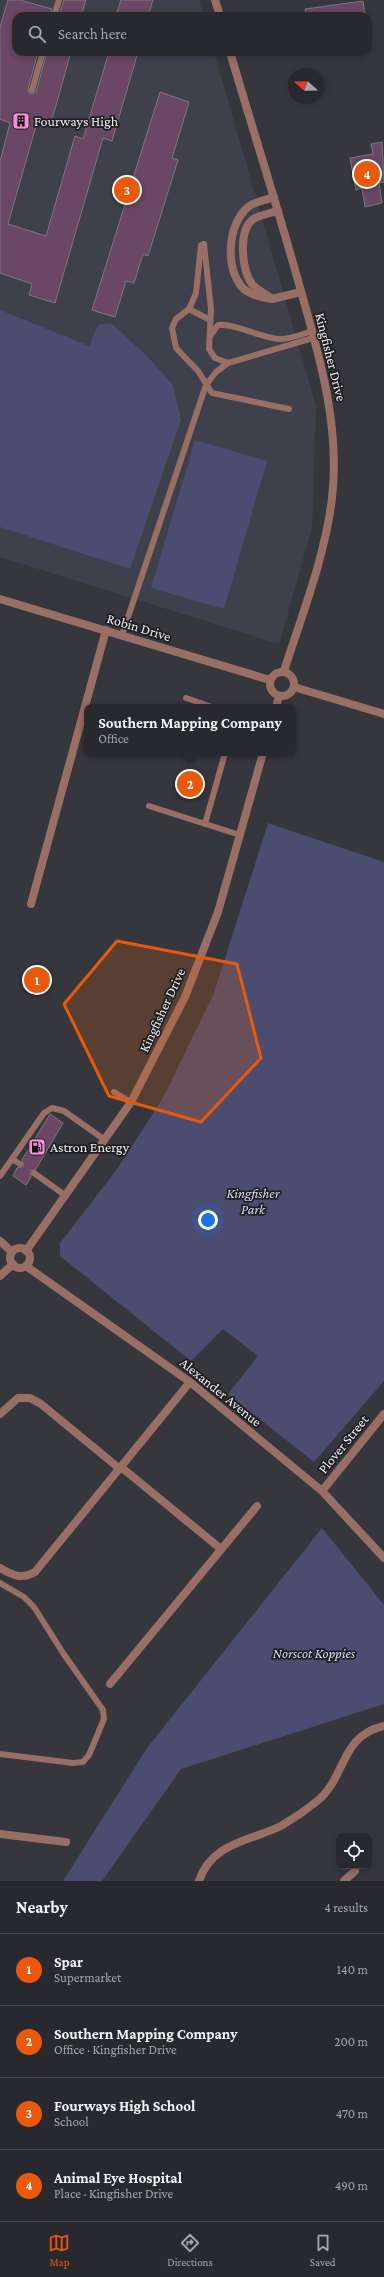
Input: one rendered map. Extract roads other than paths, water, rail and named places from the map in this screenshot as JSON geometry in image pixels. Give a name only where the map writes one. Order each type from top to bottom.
[{"type":"street","points":[[216,0],[219,12]]},
{"type":"street","name":"Kingfisher Drive","points":[[231,56],[301,292],[330,409],[333,458],[332,496],[327,534],[284,672]]},
{"type":"street","points":[[274,197],[249,206],[240,216],[231,244],[232,260],[242,287],[258,297],[272,299],[301,292]]},
{"type":"street","points":[[272,299],[252,284],[244,261],[243,238],[247,225],[253,219],[278,211]]},
{"type":"street","name":"Robin Drive","points":[[0,599],[270,680]]},
{"type":"street","points":[[86,704],[106,630]]},
{"type":"street","points":[[284,672],[293,677],[294,687],[288,695],[279,696],[271,689],[270,680],[276,673],[284,672]]},
{"type":"street","points":[[294,687],[384,714]]},
{"type":"street","points":[[277,704],[279,696]]},
{"type":"street","points":[[31,904],[84,710]]},
{"type":"street","name":"Kingfisher Drive","points":[[26,1251],[131,1102],[185,997],[218,912],[262,756]]},
{"type":"street","points":[[0,1242],[12,1252]]},
{"type":"street","points":[[19,1249],[26,1251],[29,1257],[26,1266],[19,1268],[13,1264],[10,1258],[12,1252],[19,1249]]},
{"type":"street","points":[[0,1276],[13,1264]]},
{"type":"street","name":"Alexander Avenue","points":[[26,1266],[190,1382],[322,1491],[384,1558]]},
{"type":"street","points":[[0,1568],[14,1576],[21,1577],[28,1576],[35,1572],[190,1382]]},
{"type":"street","points":[[0,1414],[18,1398],[30,1398],[41,1404],[221,1549]]},
{"type":"street","name":"Plover Street","points":[[322,1491],[384,1414]]},
{"type":"street","points":[[110,1684],[257,1506]]},
{"type":"street","points":[[199,1881],[208,1862],[224,1848],[281,1826],[317,1802],[336,1778],[344,1758],[354,1741],[369,1731],[384,1726]]},
{"type":"street","points":[[0,1834],[66,1842]]},
{"type":"street","points":[[344,1881],[355,1871]]},
{"type":"lane","points":[[55,12],[59,0]]},
{"type":"lane","points":[[32,90],[42,56]]},
{"type":"lane","points":[[228,363],[216,358],[209,349],[208,341],[210,320],[204,244],[201,245],[196,293],[189,309],[172,328],[173,339],[180,354],[198,371],[212,393],[218,396],[289,409]]},
{"type":"lane","points":[[189,309],[210,320]]},
{"type":"lane","points":[[208,341],[212,332],[218,325],[226,324],[241,330],[282,339],[312,335]]},
{"type":"lane","points":[[122,635],[206,385],[216,372],[228,363],[312,335]]},
{"type":"lane","points":[[186,698],[203,704]]},
{"type":"lane","points":[[205,824],[224,756]]},
{"type":"lane","points":[[149,806],[240,835]]},
{"type":"lane","points":[[114,1092],[131,1102]]},
{"type":"lane","points":[[0,1176],[44,1113],[52,1108],[64,1111],[105,1140]]},
{"type":"lane","points":[[12,1160],[20,1164]]},
{"type":"lane","points":[[34,1173],[66,1196]]},
{"type":"lane","points":[[0,1583],[24,1597],[34,1607],[62,1653],[97,1700],[103,1710],[104,1719],[89,1755],[83,1762],[72,1763],[0,1754]]},
{"type":"place","name":"Fourways High","points":[[21,121]]},
{"type":"place","name":"Animal Eye Hospital","points":[[367,174]]},
{"type":"place","name":"Fourways High School","points":[[127,190]]},
{"type":"place","name":"Southern Mapping Company","points":[[190,784]]},
{"type":"place","name":"Spar","points":[[37,980]]},
{"type":"place","name":"Astron Energy","points":[[37,1147]]},
{"type":"park label","name":"Kingfisher Park","points":[[253,1202]]},
{"type":"park label","name":"Norscot Koppies","points":[[314,1653]]}]
